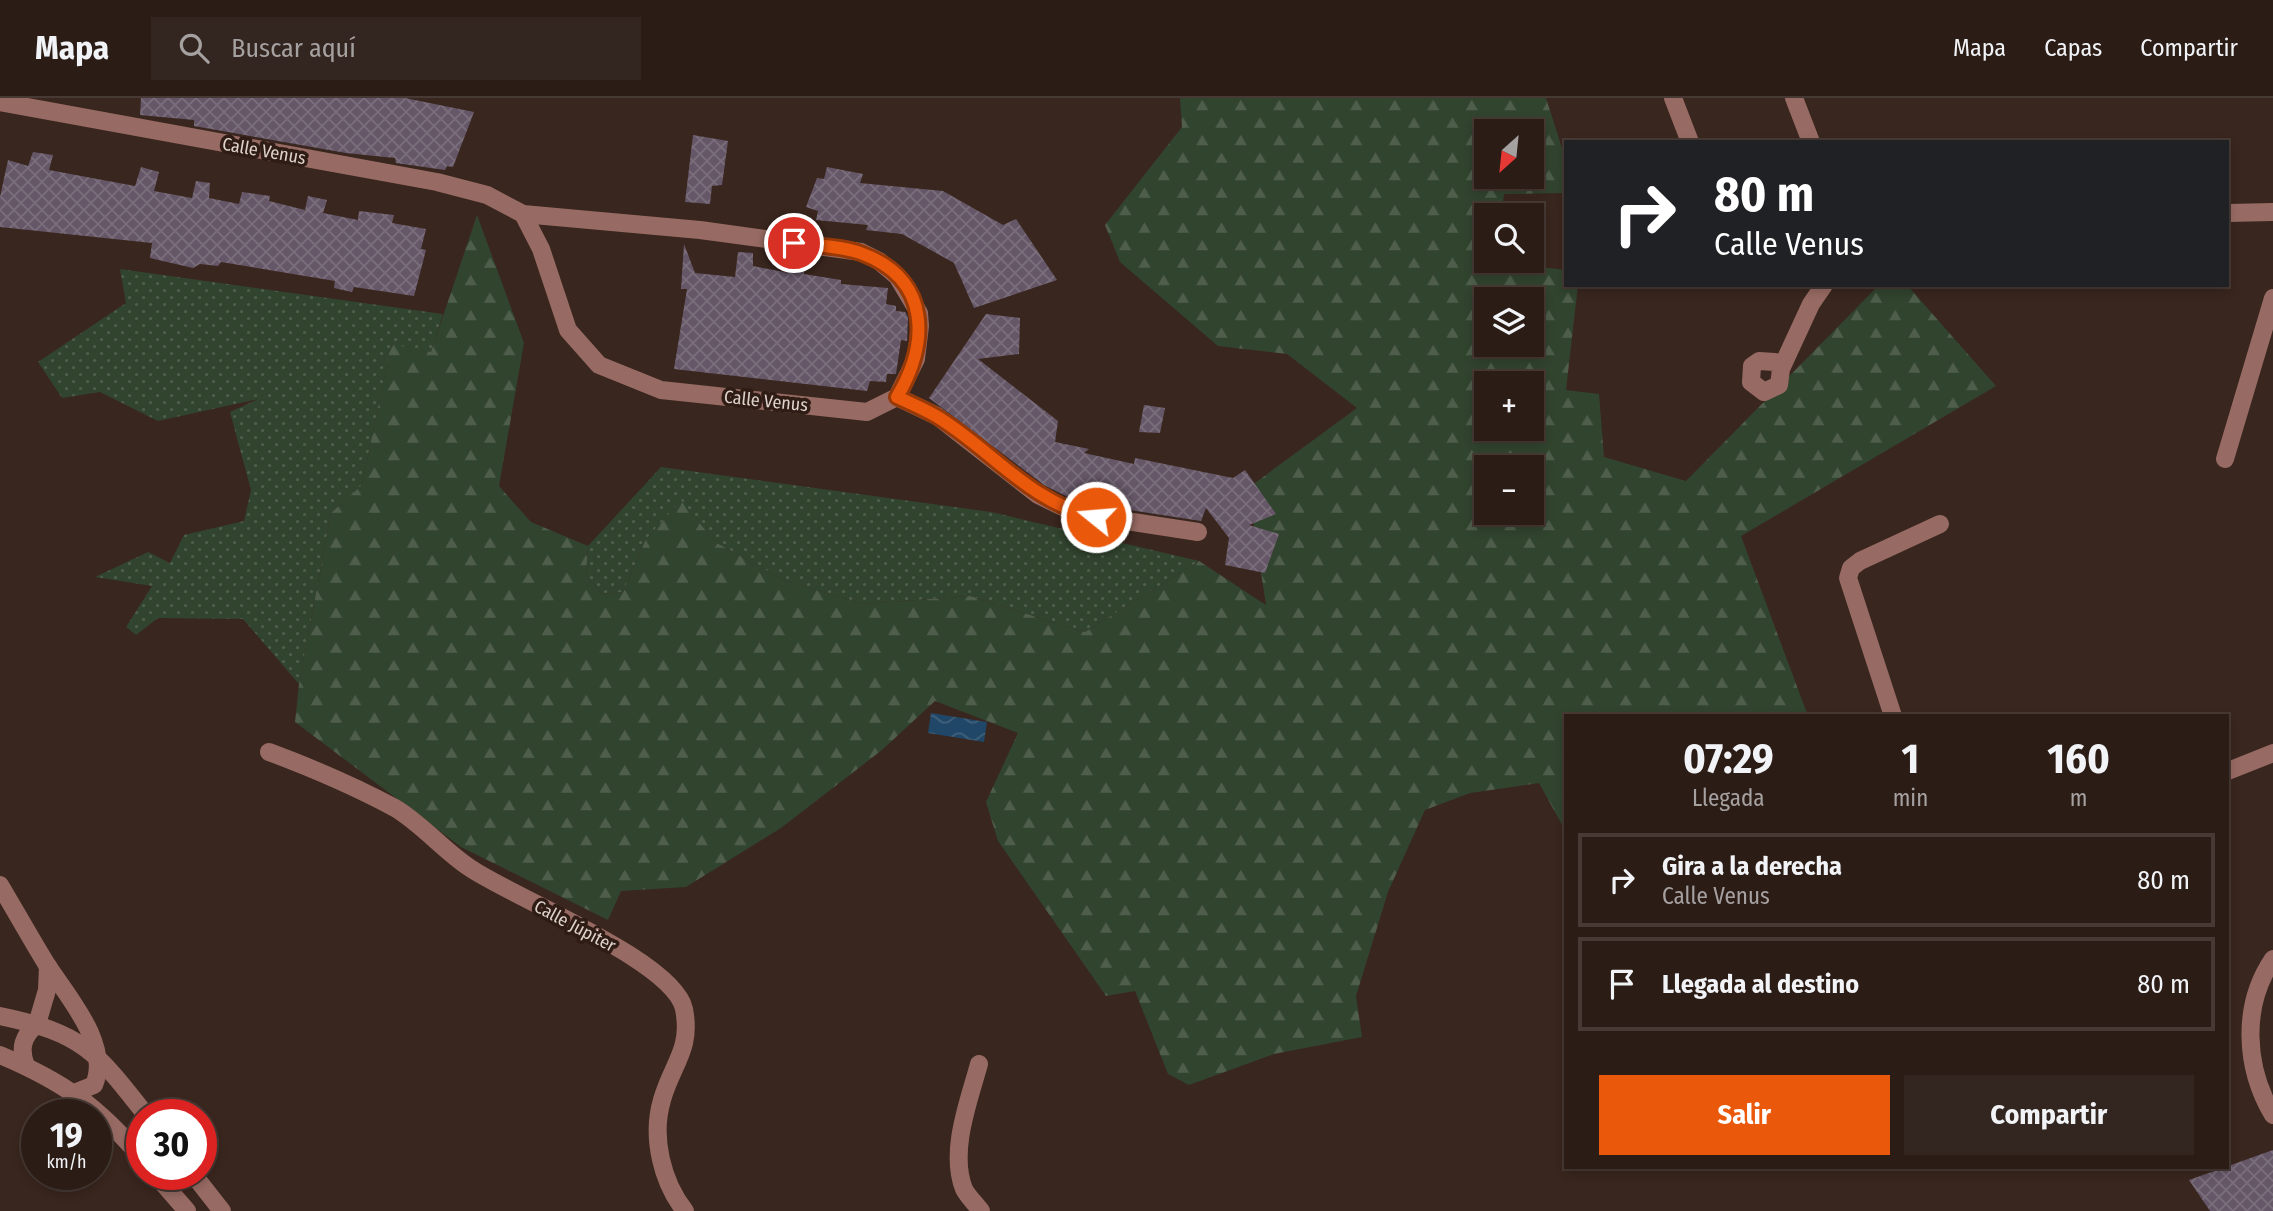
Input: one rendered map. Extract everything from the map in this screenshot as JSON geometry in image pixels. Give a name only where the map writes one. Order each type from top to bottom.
[{"type":"street","points":[[1673,98],[1689,140]]},
{"type":"street","points":[[1794,98],[1809,140]]},
{"type":"street","name":"Calle Venus","points":[[0,102],[437,182],[487,195],[523,214],[748,236],[860,253],[880,261],[897,276],[919,313],[916,359],[897,397],[867,412],[661,390],[621,376],[598,365],[568,330],[541,249],[523,214]]},
{"type":"street","points":[[2229,213],[2273,212]]},
{"type":"street","points":[[1781,369],[1811,304],[1823,287]]},
{"type":"street","points":[[2225,459],[2273,298]]},
{"type":"street","points":[[897,397],[937,416],[1038,495],[1075,513],[1198,532]]},
{"type":"street","points":[[1892,714],[1848,578],[1852,568],[1860,561],[1940,524]]},
{"type":"street","name":"Calle Júpiter","points":[[269,752],[324,772],[398,810],[469,868],[637,959],[671,985],[683,1005],[685,1047],[662,1100],[658,1129],[666,1178],[685,1211]]},
{"type":"street","points":[[2229,771],[2273,752]]},
{"type":"street","points":[[0,886],[48,966],[74,999],[98,1056],[94,1085],[75,1093]]},
{"type":"street","points":[[2273,959],[2253,999],[2250,1032],[2257,1083],[2273,1115]]},
{"type":"street","points":[[26,1066],[22,1055],[23,1042],[27,1033],[37,1024],[47,990],[48,966]]},
{"type":"street","points":[[0,1016],[37,1024],[75,1040],[98,1056],[133,1099]]},
{"type":"street","points":[[0,1055],[75,1093],[109,1120],[126,1140]]},
{"type":"street","points":[[979,1064],[965,1121],[959,1165],[965,1191],[981,1211]]},
{"type":"street","points":[[169,1190],[187,1211]]},
{"type":"street","points":[[206,1190],[222,1211]]},
{"type":"green space","points":[[1180,98],[1546,98],[1564,155],[1564,193],[1504,194],[1503,203],[1474,203],[1474,273],[1544,273],[1544,268],[1564,270],[1564,287],[1578,287],[1566,390],[1599,394],[1604,457],[1686,481],[1877,287],[1909,287],[1996,386],[1741,536],[1807,714],[1564,714],[1564,828],[1539,783],[1470,793],[1425,810],[1388,892],[1356,996],[1362,1037],[1274,1054],[1189,1085],[1168,1074],[1135,991],[1106,996],[998,841],[986,802],[1018,733],[935,701],[882,750],[781,828],[686,887],[621,891],[608,920],[461,847],[295,722],[299,684],[331,513],[362,485],[391,344],[431,352],[477,215],[524,343],[499,486],[531,522],[588,546],[586,576],[602,594],[623,592],[646,539],[681,500],[715,542],[786,581],[864,604],[970,596],[1085,632],[1199,561],[1266,605],[1248,488],[1357,408],[1287,354],[1218,346],[1120,262],[1105,225],[1182,127]]},
{"type":"green space","points":[[120,269],[443,314],[431,353],[391,345],[362,485],[331,513],[299,684],[243,619],[158,618],[136,635],[126,627],[152,586],[95,577],[148,552],[170,563],[184,535],[244,521],[251,490],[230,412],[258,399],[158,421],[100,392],[62,398],[38,362],[126,303]]},
{"type":"green space","points":[[661,467],[991,512],[1199,561],[1085,632],[970,596],[864,604],[786,581],[715,542],[681,501],[646,539],[623,592],[602,594],[586,576],[588,546]]},
{"type":"water","points":[[931,713],[987,722],[984,742],[928,733]]},
{"type":"building","points":[[141,98],[405,98],[474,112],[453,167],[447,166],[445,170],[396,163],[395,158],[346,153],[194,126],[194,120],[140,115]]},
{"type":"building","points":[[693,135],[728,141],[722,185],[712,186],[710,204],[685,202]]},
{"type":"building","points":[[33,152],[53,155],[49,170],[135,186],[141,167],[159,172],[154,191],[192,198],[196,181],[210,183],[209,198],[239,204],[242,192],[270,196],[269,201],[305,210],[308,196],[327,200],[323,213],[358,220],[359,211],[394,215],[392,223],[426,229],[421,249],[426,250],[414,296],[354,287],[352,292],[334,288],[335,281],[221,262],[218,266],[200,264],[193,268],[150,258],[152,243],[0,227],[0,197],[8,160],[28,166]]},
{"type":"building","points":[[827,167],[863,174],[860,183],[943,191],[1003,225],[1016,219],[1057,280],[974,308],[954,263],[902,234],[866,230],[868,225],[816,220],[818,211],[806,207],[817,178],[824,179]]},
{"type":"building","points":[[684,244],[695,273],[735,277],[738,252],[753,253],[753,266],[789,273],[790,261],[804,263],[804,274],[841,280],[841,284],[888,288],[886,304],[896,306],[896,311],[905,312],[908,317],[907,341],[901,340],[896,374],[887,374],[886,382],[870,381],[867,391],[674,369],[687,289],[681,289]]},
{"type":"building","points":[[986,314],[1020,318],[1019,354],[978,359],[1058,421],[1055,442],[1089,449],[1084,453],[1134,464],[1135,458],[1233,478],[1245,470],[1276,514],[1249,525],[1279,534],[1265,573],[1225,565],[1229,538],[1206,508],[1201,521],[1078,502],[1044,485],[929,398]]},
{"type":"building","points":[[1144,405],[1165,408],[1160,433],[1139,432]]},
{"type":"building","points":[[2273,1150],[2273,1211],[2210,1211],[2189,1180],[2220,1169],[2229,1169],[2229,1166]]},
{"type":"route","points":[[794,243],[860,253],[880,261],[897,276],[909,292],[919,313],[920,326],[916,359],[897,397],[937,416],[1038,495],[1075,513],[1096,517]]}]
